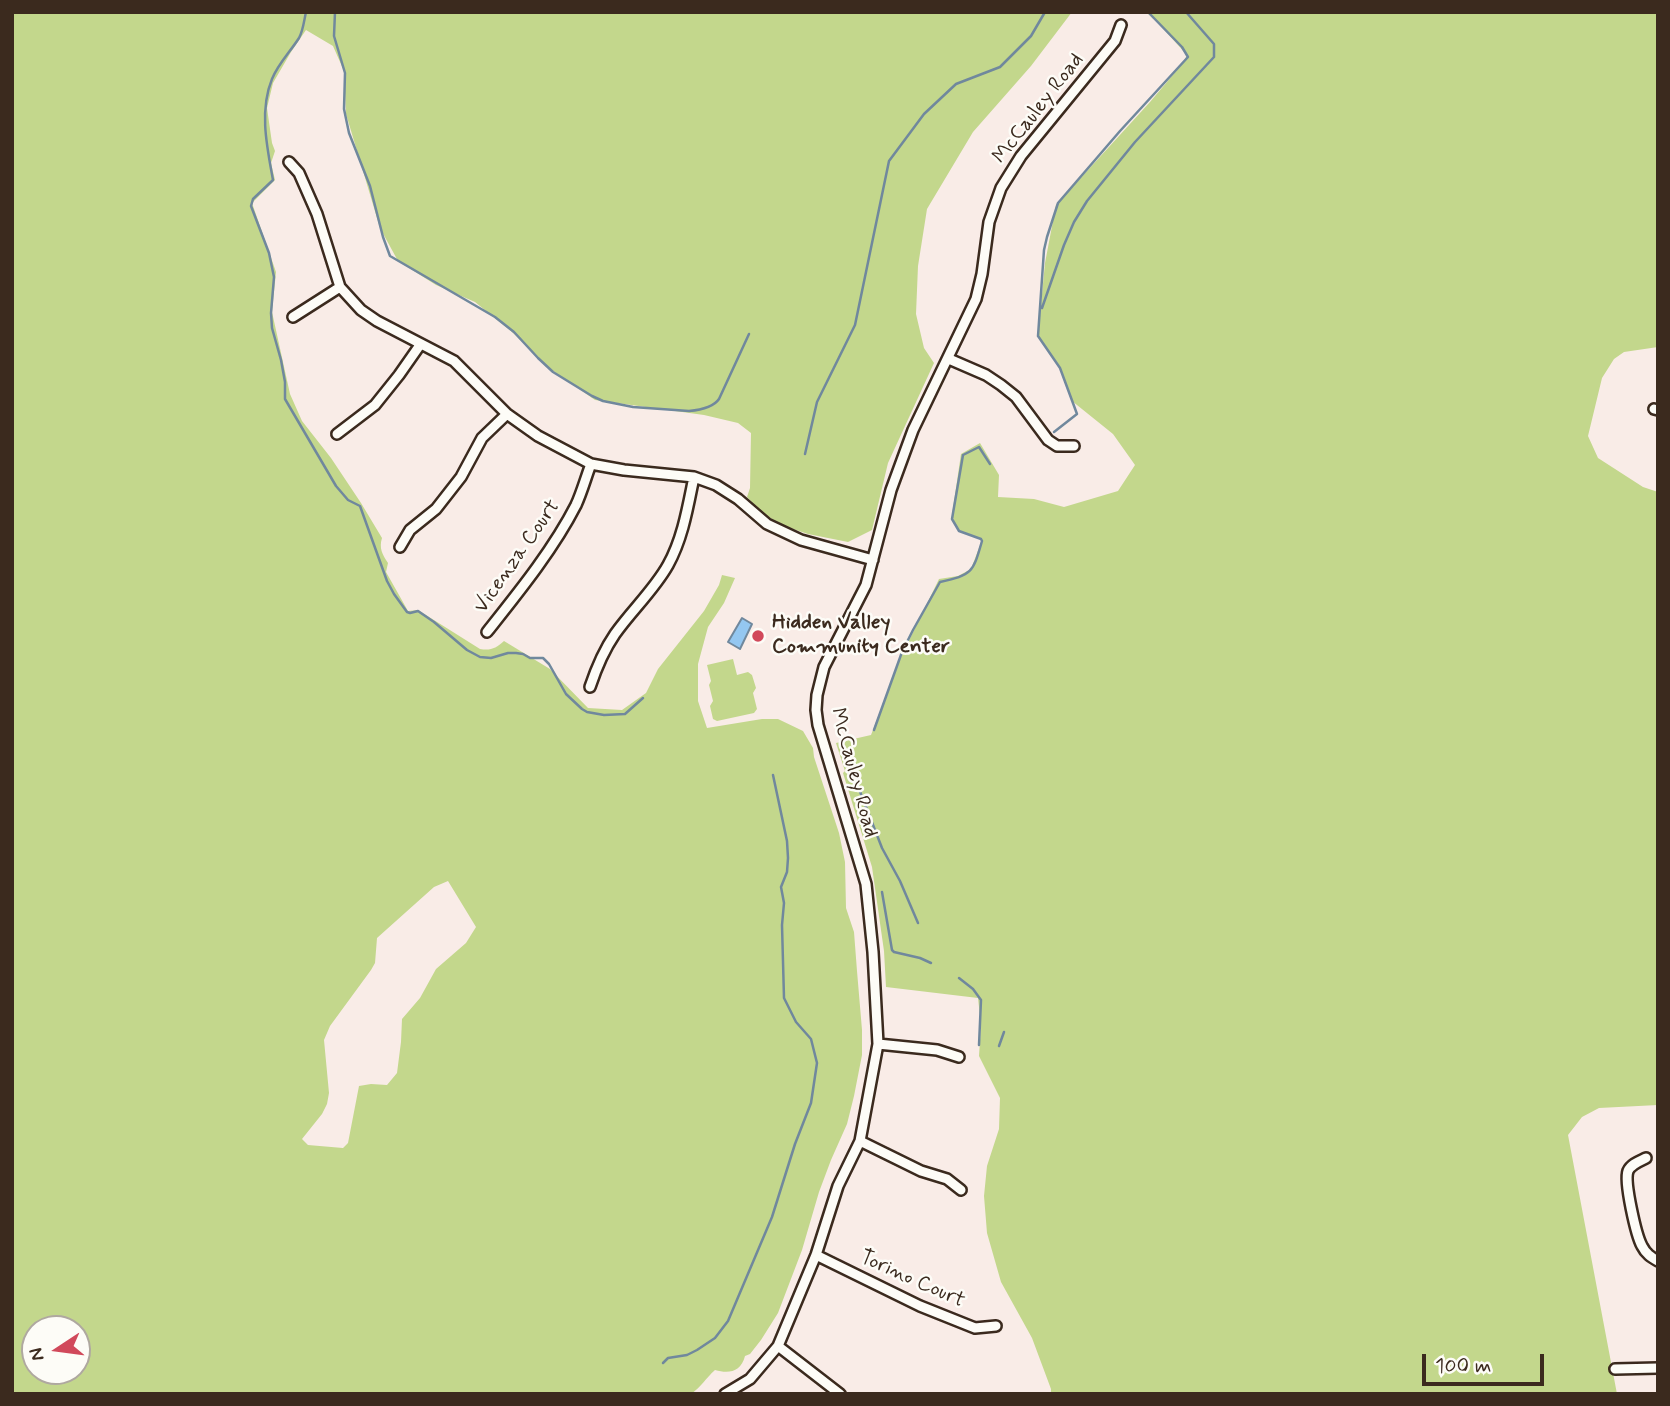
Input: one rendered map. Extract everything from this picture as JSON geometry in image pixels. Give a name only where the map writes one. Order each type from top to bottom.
[{"type":"street","name":"McCauley Road","points":[[725,1394],[750,1379],[778,1346],[816,1255],[838,1186],[860,1141],[878,1044],[866,884],[818,725],[817,695],[824,667],[866,585],[901,459],[976,299],[989,222],[1000,188],[1021,156],[1115,41],[1121,24]]},
{"type":"street","points":[[289,162],[299,173],[317,214],[340,286],[361,310],[420,345],[454,361],[507,414],[538,436],[591,464],[694,477],[716,485],[738,499],[767,524],[800,540],[873,560]]},
{"type":"street","points":[[293,317],[340,286]]},
{"type":"street","points":[[337,434],[375,405],[420,345]]},
{"type":"street","points":[[948,359],[985,374],[1016,397],[1048,440],[1057,446],[1074,446]]},
{"type":"street","points":[[400,547],[410,530],[436,509],[461,477],[482,438],[507,414]]},
{"type":"street","name":"Vicenza Court","points":[[486,632],[513,599],[577,504],[591,464]]},
{"type":"street","points":[[590,688],[598,664],[615,635],[669,564],[682,529],[694,477]]},
{"type":"street","points":[[878,1044],[937,1050],[959,1057]]},
{"type":"street","points":[[860,1141],[920,1171],[947,1179],[961,1190]]},
{"type":"street","points":[[1646,1158],[1636,1162],[1629,1170],[1627,1182],[1639,1237],[1648,1255],[1658,1261]]},
{"type":"street","name":"Torino Court","points":[[816,1255],[920,1306],[975,1328],[996,1326]]},
{"type":"street","points":[[778,1346],[840,1394]]},
{"type":"street","points":[[1615,1369],[1658,1368]]},
{"type":"green space","points":[[12,12],[1072,12],[1031,66],[973,132],[927,209],[918,266],[916,314],[924,348],[934,363],[888,463],[872,530],[848,542],[781,525],[760,511],[747,497],[750,488],[751,433],[738,423],[704,415],[595,400],[549,368],[512,332],[475,302],[436,285],[398,261],[380,228],[346,114],[344,71],[333,46],[306,30],[273,83],[267,108],[275,151],[271,163],[275,180],[252,203],[276,272],[272,312],[290,394],[302,421],[331,458],[382,538],[382,551],[388,563],[386,572],[408,611],[418,610],[480,649],[493,648],[504,641],[550,669],[588,708],[622,710],[646,693],[658,669],[704,611],[722,575],[735,578],[724,603],[708,627],[698,664],[698,701],[707,728],[778,719],[803,731],[813,748],[845,862],[846,908],[854,932],[862,1055],[847,1124],[819,1192],[802,1250],[778,1313],[761,1340],[750,1354],[745,1356],[741,1366],[730,1372],[715,1370],[691,1394],[12,1394]],"holes":[[[448,881],[476,927],[466,943],[436,969],[420,998],[402,1019],[397,1073],[387,1085],[359,1086],[348,1143],[343,1148],[308,1145],[302,1139],[322,1114],[329,1093],[324,1040],[330,1026],[375,963],[377,938],[434,887]]]},
{"type":"green space","points":[[1146,12],[1658,12],[1658,347],[1624,352],[1614,359],[1602,378],[1588,436],[1598,458],[1643,487],[1658,492],[1658,1105],[1599,1108],[1582,1117],[1568,1135],[1617,1394],[1051,1394],[1032,1338],[1001,1282],[987,1233],[984,1196],[987,1166],[999,1129],[1000,1098],[979,1056],[981,1025],[978,998],[886,987],[884,951],[872,867],[836,743],[871,735],[900,659],[939,579],[958,576],[971,569],[982,540],[957,529],[952,515],[961,454],[980,443],[999,475],[998,497],[1034,499],[1064,507],[1118,491],[1135,465],[1113,434],[1072,401],[1059,365],[1038,336],[1045,263],[1056,205],[1150,102],[1187,55]]},
{"type":"green space","points":[[733,659],[737,675],[748,672],[752,675],[757,709],[754,713],[717,721],[713,719],[710,706],[713,701],[707,665]]},
{"type":"water","points":[[742,618],[752,624],[740,649],[728,642]]},
{"type":"waterway","points":[[306,12],[300,35],[277,68],[268,91],[265,129],[273,180],[253,199],[251,206],[269,253],[274,277],[272,328],[281,360],[285,399],[336,486],[348,500],[360,506],[387,581],[407,612],[418,611],[467,650],[480,657],[491,658],[516,653],[530,658],[543,658],[566,694],[587,712],[604,715],[625,714],[643,698]]},
{"type":"waterway","points":[[335,12],[334,36],[345,73],[344,109],[349,133],[370,186],[390,256],[495,317],[514,332],[553,372],[603,401],[633,407],[689,411],[710,406],[719,399],[749,334]]},
{"type":"waterway","points":[[805,454],[817,402],[855,325],[889,161],[924,114],[956,84],[1000,67],[1031,36],[1045,12]]},
{"type":"waterway","points":[[1054,432],[1077,414],[1060,368],[1038,336],[1044,250],[1058,203],[1188,57],[1182,47],[1148,12]]},
{"type":"waterway","points":[[1042,308],[1064,245],[1087,201],[1135,142],[1214,57],[1214,44],[1186,12]]},
{"type":"waterway","points":[[874,730],[902,652],[940,582],[965,574],[973,566],[979,551],[981,539],[959,531],[952,519],[963,455],[979,447],[990,464]]},
{"type":"waterway","points":[[663,1363],[668,1358],[687,1355],[697,1350],[715,1338],[728,1321],[772,1217],[811,1103],[817,1063],[811,1039],[796,1022],[784,998],[784,903],[781,887],[787,872],[788,858],[773,775]]},
{"type":"waterway","points":[[859,789],[882,848],[918,923]]},
{"type":"waterway","points":[[882,892],[892,950],[931,963]]},
{"type":"waterway","points":[[959,978],[973,989],[981,1000],[979,1045]]},
{"type":"waterway","points":[[999,1046],[1004,1032]]},
{"type":"place","name":"Hidden Valley Community Center","points":[[758,636]]}]
